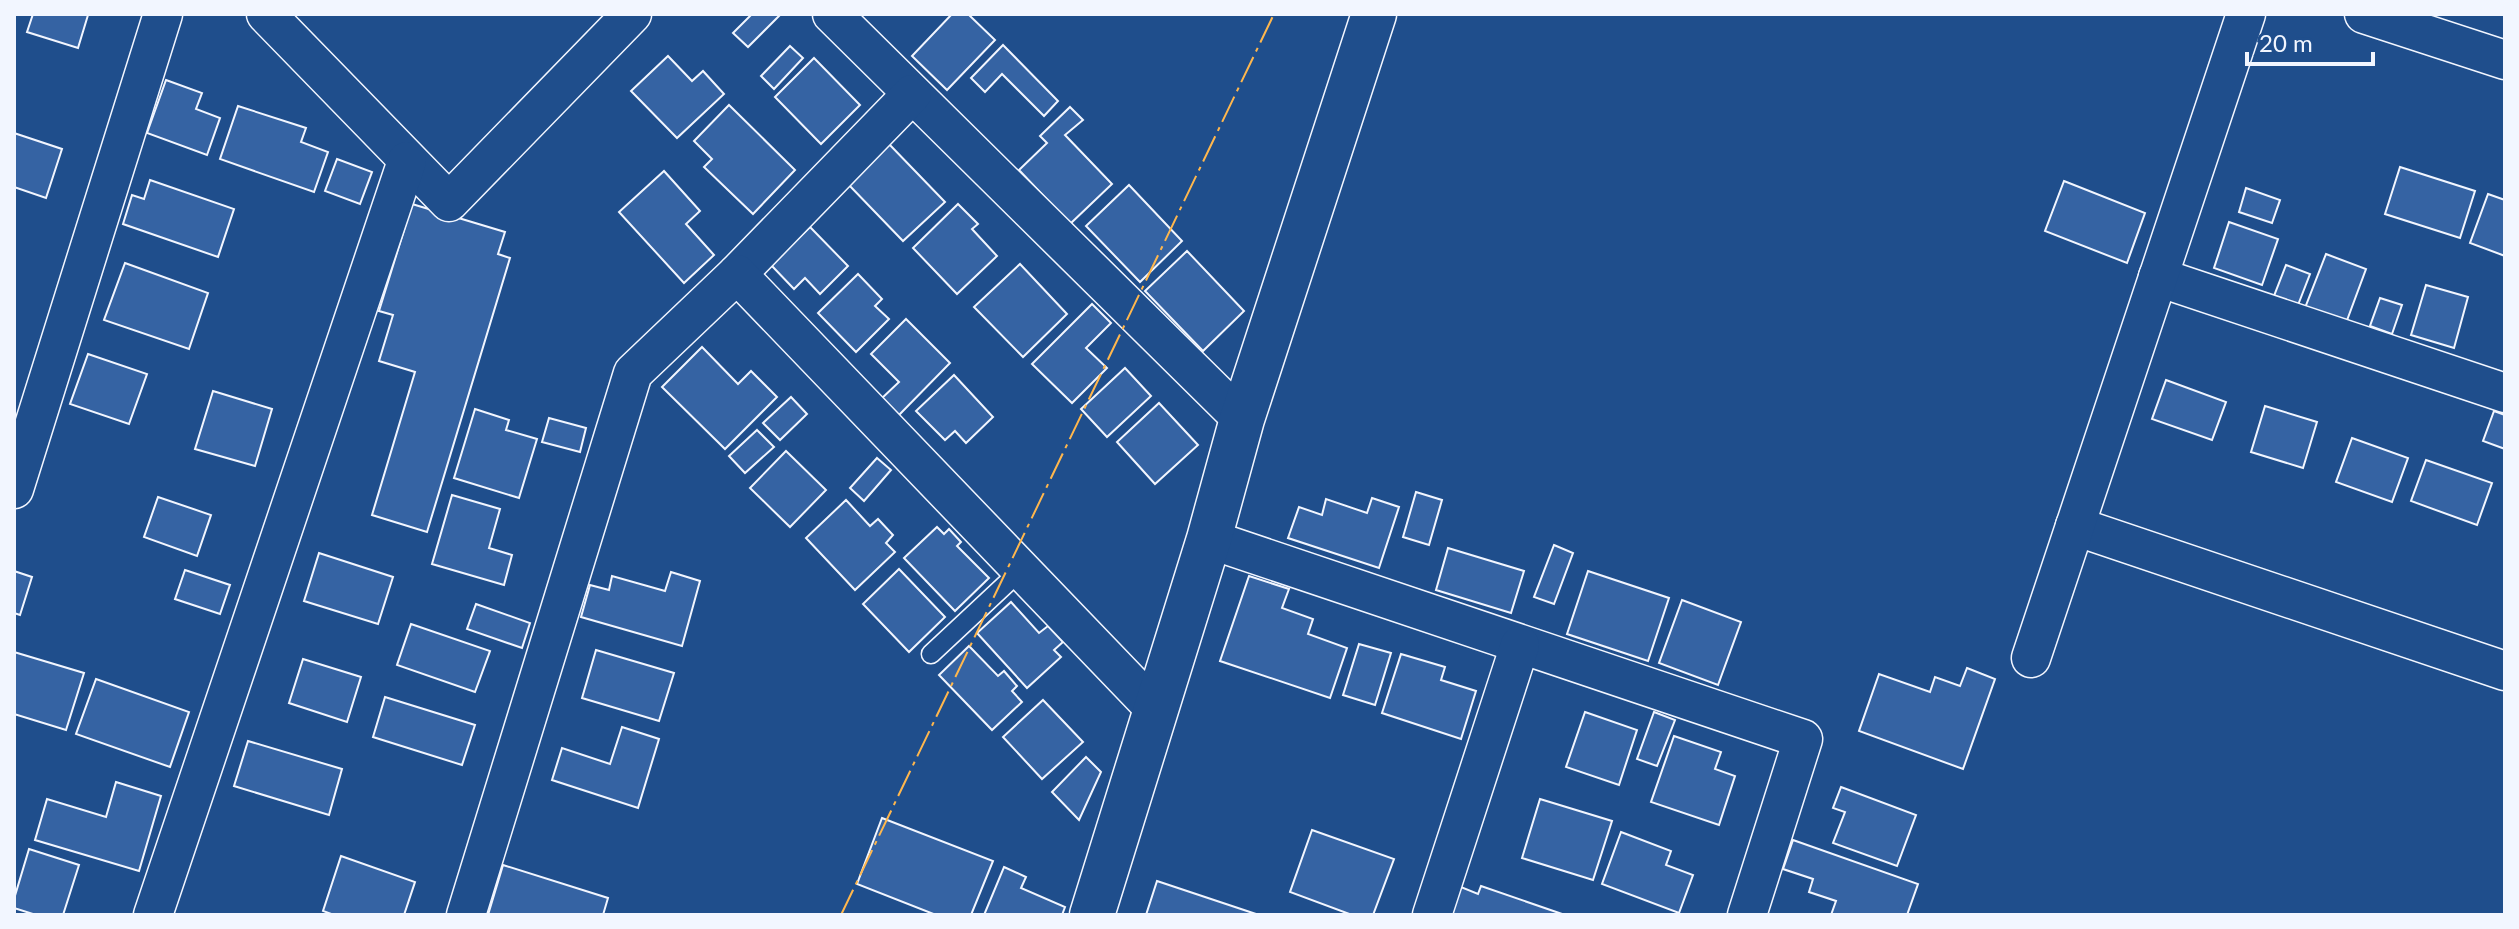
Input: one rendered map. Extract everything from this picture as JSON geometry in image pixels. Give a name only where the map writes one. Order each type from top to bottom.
[{"type":"street","points":[[14,489],[163,14]]},
{"type":"street","points":[[266,14],[449,202],[632,14]]},
{"type":"street","points":[[832,14],[1242,419]]},
{"type":"street","points":[[1092,915],[1209,539],[1242,419],[1374,14]]},
{"type":"street","points":[[2031,658],[2246,14]]},
{"type":"street","points":[[2364,14],[2505,60]]},
{"type":"street","points":[[466,915],[633,373],[737,274],[912,94]]},
{"type":"street","points":[[153,915],[407,161]]},
{"type":"street","points":[[737,274],[1155,709]]},
{"type":"street","points":[[2158,277],[2505,393]]},
{"type":"street","points":[[2075,526],[2505,671]]},
{"type":"street","points":[[1209,539],[1803,739],[1747,915]]},
{"type":"street","points":[[1432,915],[1520,645]]},
{"type":"lane","points":[[931,654],[1021,570]]},
{"type":"building","points":[[33,14],[88,15],[78,48],[27,32]]},
{"type":"building","points":[[752,14],[781,14],[748,47],[733,33]]},
{"type":"building","points":[[952,14],[968,14],[995,40],[947,90],[912,56]]},
{"type":"building","points":[[1003,45],[1058,101],[1044,116],[1002,74],[985,92],[971,78]]},
{"type":"building","points":[[790,46],[803,58],[774,89],[761,76]]},
{"type":"building","points":[[668,56],[692,81],[703,71],[724,94],[677,138],[631,91]]},
{"type":"building","points":[[814,58],[860,105],[821,144],[775,97]]},
{"type":"building","points":[[166,80],[202,93],[196,109],[220,118],[207,155],[147,133]]},
{"type":"building","points":[[729,105],[795,170],[753,214],[704,167],[712,159],[694,141]]},
{"type":"building","points":[[238,106],[306,128],[301,142],[328,152],[314,192],[220,159]]},
{"type":"building","points":[[1070,107],[1083,120],[1065,135],[1112,184],[1070,224],[1019,170],[1047,143],[1040,136]]},
{"type":"building","points":[[14,133],[62,149],[46,198],[14,187]]},
{"type":"building","points":[[888,143],[945,202],[903,241],[847,183]]},
{"type":"building","points":[[337,159],[372,172],[360,204],[325,191]]},
{"type":"building","points":[[2400,167],[2475,191],[2460,238],[2385,214]]},
{"type":"building","points":[[664,171],[700,211],[686,224],[714,255],[684,283],[619,212]]},
{"type":"building","points":[[150,180],[234,209],[218,257],[123,224],[132,195],[144,199]]},
{"type":"building","points":[[2064,181],[2145,213],[2127,263],[2045,231]]},
{"type":"building","points":[[1129,185],[1182,241],[1140,282],[1086,226]]},
{"type":"building","points":[[2246,188],[2280,200],[2272,223],[2239,212]]},
{"type":"building","points":[[2488,194],[2505,200],[2505,256],[2470,243]]},
{"type":"building","points":[[412,204],[505,232],[498,254],[510,258],[427,532],[372,515],[415,372],[379,361],[393,315],[379,311]]},
{"type":"building","points":[[958,204],[978,224],[972,229],[997,256],[957,294],[913,248]]},
{"type":"building","points":[[2229,222],[2278,239],[2262,285],[2214,268]]},
{"type":"building","points":[[810,227],[848,266],[820,294],[805,278],[794,289],[771,265]]},
{"type":"building","points":[[1187,251],[1244,311],[1203,351],[1145,291]]},
{"type":"building","points":[[2326,254],[2366,269],[2346,323],[2305,308]]},
{"type":"building","points":[[125,263],[208,293],[189,349],[104,320]]},
{"type":"building","points":[[1020,264],[1067,314],[1023,357],[974,307]]},
{"type":"building","points":[[2286,265],[2310,274],[2298,305],[2274,296]]},
{"type":"building","points":[[858,274],[882,299],[875,306],[889,319],[856,352],[818,313]]},
{"type":"building","points":[[2426,285],[2468,297],[2454,348],[2411,335]]},
{"type":"building","points":[[2380,298],[2402,305],[2392,334],[2370,326]]},
{"type":"building","points":[[1092,304],[1111,323],[1086,348],[1107,368],[1072,403],[1032,364]]},
{"type":"building","points":[[906,319],[950,363],[898,416],[881,399],[899,382],[871,354]]},
{"type":"building","points":[[702,347],[738,384],[751,371],[777,397],[725,449],[662,387]]},
{"type":"building","points":[[88,354],[147,374],[129,424],[70,404]]},
{"type":"building","points":[[1125,368],[1151,396],[1107,437],[1081,409]]},
{"type":"building","points":[[954,375],[993,417],[966,443],[955,431],[945,440],[916,411]]},
{"type":"building","points":[[2166,380],[2226,402],[2212,440],[2152,419]]},
{"type":"building","points":[[213,391],[272,409],[255,466],[195,449]]},
{"type":"building","points":[[791,397],[807,414],[780,440],[763,423]]},
{"type":"building","points":[[1159,403],[1198,445],[1155,484],[1117,442]]},
{"type":"building","points":[[2265,406],[2317,422],[2303,468],[2251,452]]},
{"type":"building","points":[[475,409],[509,420],[506,430],[537,439],[519,498],[454,478]]},
{"type":"building","points":[[2494,411],[2505,415],[2505,449],[2483,441]]},
{"type":"building","points":[[549,418],[586,428],[580,452],[542,442]]},
{"type":"building","points":[[757,430],[774,447],[745,473],[729,456]]},
{"type":"building","points":[[2352,438],[2408,458],[2392,502],[2336,482]]},
{"type":"building","points":[[786,451],[826,490],[790,527],[750,488]]},
{"type":"building","points":[[877,458],[891,470],[864,501],[850,488]]},
{"type":"building","points":[[2426,460],[2492,483],[2477,525],[2411,501]]},
{"type":"building","points":[[1416,492],[1442,500],[1429,545],[1403,537]]},
{"type":"building","points":[[452,495],[500,509],[489,548],[512,555],[504,585],[432,564]]},
{"type":"building","points":[[158,497],[211,515],[197,556],[144,537]]},
{"type":"building","points":[[1372,498],[1399,507],[1379,568],[1288,538],[1299,507],[1322,515],[1326,499],[1367,513]]},
{"type":"building","points":[[846,500],[870,526],[878,519],[893,535],[886,543],[895,552],[855,590],[806,538]]},
{"type":"building","points":[[937,527],[944,534],[949,529],[961,542],[957,546],[989,578],[955,611],[904,558]]},
{"type":"building","points":[[1554,545],[1573,553],[1554,604],[1534,597]]},
{"type":"building","points":[[1448,548],[1524,571],[1511,613],[1436,590]]},
{"type":"building","points":[[319,553],[393,577],[378,624],[304,601]]},
{"type":"building","points":[[899,569],[945,617],[909,652],[863,604]]},
{"type":"building","points":[[185,570],[230,585],[220,614],[175,599]]},
{"type":"building","points":[[14,571],[32,577],[20,615],[14,613]]},
{"type":"building","points":[[1588,571],[1669,598],[1648,661],[1567,634]]},
{"type":"building","points":[[671,572],[700,581],[682,646],[581,617],[590,585],[609,590],[612,576],[665,591]]},
{"type":"building","points":[[1249,576],[1289,589],[1282,608],[1313,619],[1308,634],[1347,648],[1330,698],[1220,661]]},
{"type":"building","points":[[1682,600],[1741,622],[1718,685],[1659,663]]},
{"type":"building","points":[[1011,602],[1039,633],[1048,626],[1063,642],[1054,650],[1061,657],[1027,688],[977,633]]},
{"type":"building","points":[[476,604],[530,623],[522,648],[467,629]]},
{"type":"building","points":[[411,624],[490,651],[475,692],[397,665]]},
{"type":"building","points":[[1359,644],[1391,653],[1375,705],[1343,695]]},
{"type":"building","points":[[969,646],[998,676],[1004,671],[1017,686],[1012,691],[1022,702],[992,730],[939,675]]},
{"type":"building","points":[[596,650],[674,673],[659,721],[582,698]]},
{"type":"building","points":[[14,652],[84,673],[66,730],[14,714]]},
{"type":"building","points":[[1401,654],[1445,667],[1441,680],[1476,691],[1461,739],[1382,713]]},
{"type":"building","points":[[303,659],[361,677],[347,722],[289,703]]},
{"type":"building","points":[[1967,668],[1995,679],[1963,769],[1859,731],[1879,674],[1930,692],[1935,677],[1960,686]]},
{"type":"building","points":[[96,679],[189,712],[170,767],[76,734]]},
{"type":"building","points":[[385,697],[475,725],[462,765],[373,737]]},
{"type":"building","points":[[1043,700],[1083,742],[1042,779],[1003,737]]},
{"type":"building","points":[[1585,712],[1637,730],[1619,785],[1566,767]]},
{"type":"building","points":[[1654,712],[1675,720],[1657,766],[1637,759]]},
{"type":"building","points":[[622,727],[659,739],[638,808],[552,780],[562,748],[610,764]]},
{"type":"building","points":[[1674,736],[1721,752],[1715,769],[1735,776],[1719,825],[1651,802]]},
{"type":"building","points":[[248,741],[342,769],[329,815],[234,786]]},
{"type":"building","points":[[1086,757],[1101,772],[1079,820],[1052,792]]},
{"type":"building","points":[[116,782],[161,796],[139,871],[35,840],[47,799],[106,817]]},
{"type":"building","points":[[1841,787],[1916,815],[1897,866],[1833,843],[1845,812],[1833,808]]},
{"type":"building","points":[[1540,799],[1612,821],[1593,880],[1522,858]]},
{"type":"building","points":[[882,818],[993,861],[971,915],[936,915],[857,884]]},
{"type":"building","points":[[1312,830],[1394,859],[1373,915],[1352,915],[1290,892]]},
{"type":"building","points":[[1621,832],[1671,851],[1666,865],[1693,875],[1679,913],[1602,884]]},
{"type":"building","points":[[1793,840],[1918,884],[1907,915],[1831,915],[1836,901],[1809,892],[1813,879],[1783,869]]},
{"type":"building","points":[[29,849],[79,865],[63,915],[36,915],[14,908]]},
{"type":"building","points":[[341,856],[415,882],[404,915],[334,915],[323,911]]},
{"type":"building","points":[[503,865],[608,898],[603,915],[488,915]]},
{"type":"building","points":[[1004,867],[1026,877],[1021,888],[1065,907],[1062,915],[984,915]]},
{"type":"building","points":[[1157,881],[1259,915],[1146,915]]},
{"type":"building","points":[[1481,886],[1565,915],[1451,915],[1461,887],[1478,894]]},
{"type":"power","points":[[841,915],[1274,14]]}]
